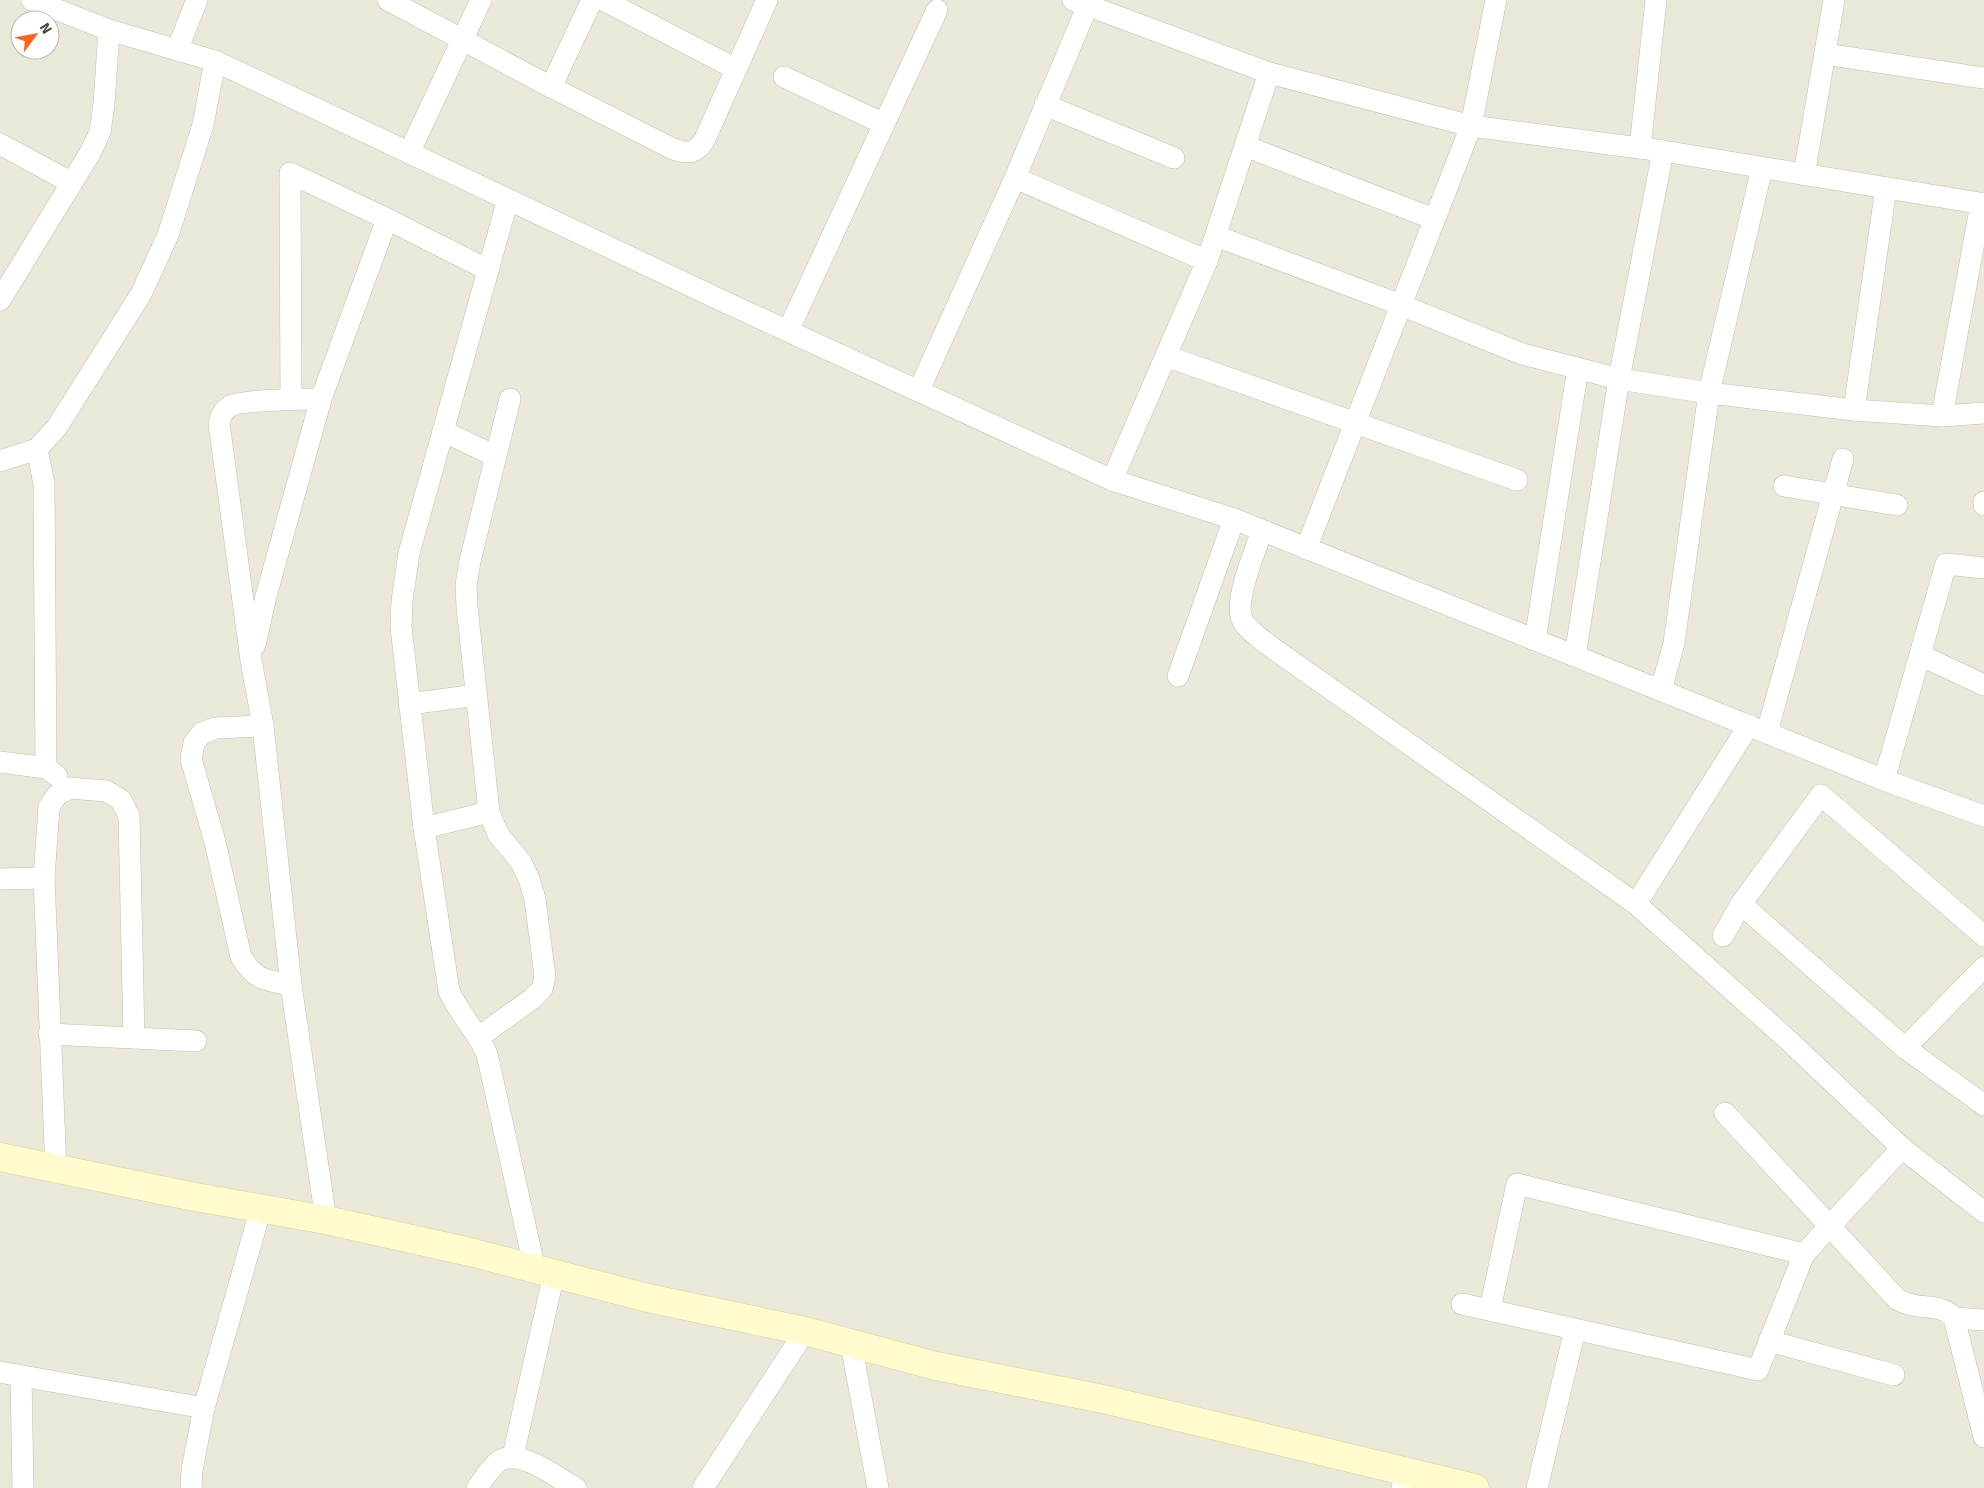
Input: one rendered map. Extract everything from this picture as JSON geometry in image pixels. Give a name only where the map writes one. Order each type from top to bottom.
[{"type":"street","points":[[32,0],[109,30],[215,61],[788,331],[1112,480],[1234,519],[1884,780],[1984,816]]},
{"type":"street","points":[[177,50],[197,0]]},
{"type":"street","points":[[388,0],[463,38],[552,87],[673,149],[688,154],[696,151],[704,141],[768,0]]},
{"type":"street","points":[[409,153],[481,0]]},
{"type":"street","points":[[552,87],[592,0]]},
{"type":"street","points":[[603,0],[736,69]]},
{"type":"street","points":[[1306,549],[1471,126],[1496,0]]},
{"type":"street","points":[[1640,148],[1656,0]]},
{"type":"street","points":[[1804,175],[1834,0]]},
{"type":"street","points":[[919,390],[1015,178],[1045,105],[1083,2],[1269,73],[1471,126],[1663,151],[1982,204],[1942,416]]},
{"type":"street","points":[[788,331],[937,10]]},
{"type":"street","points":[[0,300],[90,153],[100,132],[104,104],[109,30]]},
{"type":"street","points":[[1825,54],[1984,78]]},
{"type":"street","points":[[0,460],[37,449],[57,427],[141,294],[168,235],[203,125],[215,61]]},
{"type":"street","points":[[1112,480],[1207,261],[1269,73]]},
{"type":"street","points":[[784,77],[884,124]]},
{"type":"street","points":[[1045,105],[1174,158]]},
{"type":"street","points":[[0,144],[72,183]]},
{"type":"street","points":[[1245,146],[1434,219]]},
{"type":"street","points":[[1575,656],[1620,379],[1663,151]]},
{"type":"street","points":[[1661,690],[1674,644],[1709,393],[1762,168]]},
{"type":"street","points":[[291,399],[290,173],[387,218],[488,270]]},
{"type":"street","points":[[1015,178],[1207,261]]},
{"type":"street","points":[[1854,410],[1886,188]]},
{"type":"street","points":[[508,199],[409,553],[404,577],[401,627],[424,828],[449,991],[457,1009],[480,1036],[487,1054],[545,1272],[513,1456]]},
{"type":"street","points":[[251,660],[266,596],[321,399],[387,218]]},
{"type":"street","points":[[1216,236],[1401,305],[1522,354],[1620,379],[1709,393],[1854,410],[1942,416],[1984,413]]},
{"type":"street","points":[[1166,356],[1517,480]]},
{"type":"street","points":[[1535,640],[1578,368]]},
{"type":"street","points":[[321,399],[291,399],[231,405],[222,412],[220,423],[251,660],[263,726],[291,985],[326,1220]]},
{"type":"street","points":[[480,1036],[532,999],[542,990],[545,978],[535,899],[529,879],[521,862],[498,834],[489,812],[466,585],[510,399]]},
{"type":"street","points":[[442,432],[496,456]]},
{"type":"street","points":[[37,449],[44,484],[46,768]]},
{"type":"street","points":[[1636,904],[1758,728],[1843,459]]},
{"type":"street","points":[[1784,486],[1897,506]]},
{"type":"street","points":[[1178,676],[1234,519]]},
{"type":"street","points":[[1262,531],[1246,579],[1240,611],[1242,620],[1252,631],[1267,644],[1636,904],[1787,1039],[1902,1148],[1984,1212]]},
{"type":"street","points":[[1884,780],[1946,564],[1984,568]]},
{"type":"street","points":[[1920,655],[1984,685]]},
{"type":"street","points":[[409,704],[477,695]]},
{"type":"street","points":[[263,726],[216,728],[202,733],[194,743],[190,759],[215,842],[241,957],[250,971],[260,979],[291,985]]},
{"type":"street","points":[[0,762],[46,768],[70,788]]},
{"type":"street","points":[[56,1170],[44,878],[49,807],[57,795],[70,788],[106,791],[120,800],[129,816],[134,1037]]},
{"type":"street","points":[[1723,936],[1741,904],[1821,795],[1984,936]]},
{"type":"street","points":[[424,828],[489,812]]},
{"type":"street","points":[[0,879],[44,878]]},
{"type":"street","points":[[1741,904],[1905,1048],[1984,1105]]},
{"type":"street","points":[[1905,1048],[1984,967]]},
{"type":"street","points":[[49,1034],[196,1041]]},
{"type":"street","points":[[1725,1113],[1897,1298],[1906,1305],[1945,1310],[1954,1318],[1978,1387],[1984,1436]]},
{"type":"street","points":[[1462,1304],[1758,1370],[1804,1254],[1902,1148]]},
{"type":"street","points":[[0,1157],[56,1170],[326,1220],[470,1252],[648,1298],[805,1330],[936,1366],[1104,1399],[1404,1480],[1476,1488]]},
{"type":"street","points":[[1490,1309],[1517,1184],[1804,1254]]},
{"type":"street","points":[[191,1488],[192,1470],[204,1408],[260,1208]]},
{"type":"street","points":[[1954,1318],[1984,1320]]},
{"type":"street","points":[[703,1488],[805,1330]]},
{"type":"street","points":[[1537,1488],[1575,1330]]},
{"type":"street","points":[[1769,1341],[1894,1375]]},
{"type":"street","points":[[851,1344],[878,1488]]},
{"type":"street","points":[[0,1372],[21,1378],[204,1408]]},
{"type":"street","points":[[21,1378],[23,1488]]},
{"type":"street","points":[[477,1488],[489,1471],[500,1461],[513,1456],[528,1461],[576,1488]]},
{"type":"shaded area","points":[[0,0],[1984,0],[1984,1488],[0,1488]]}]
